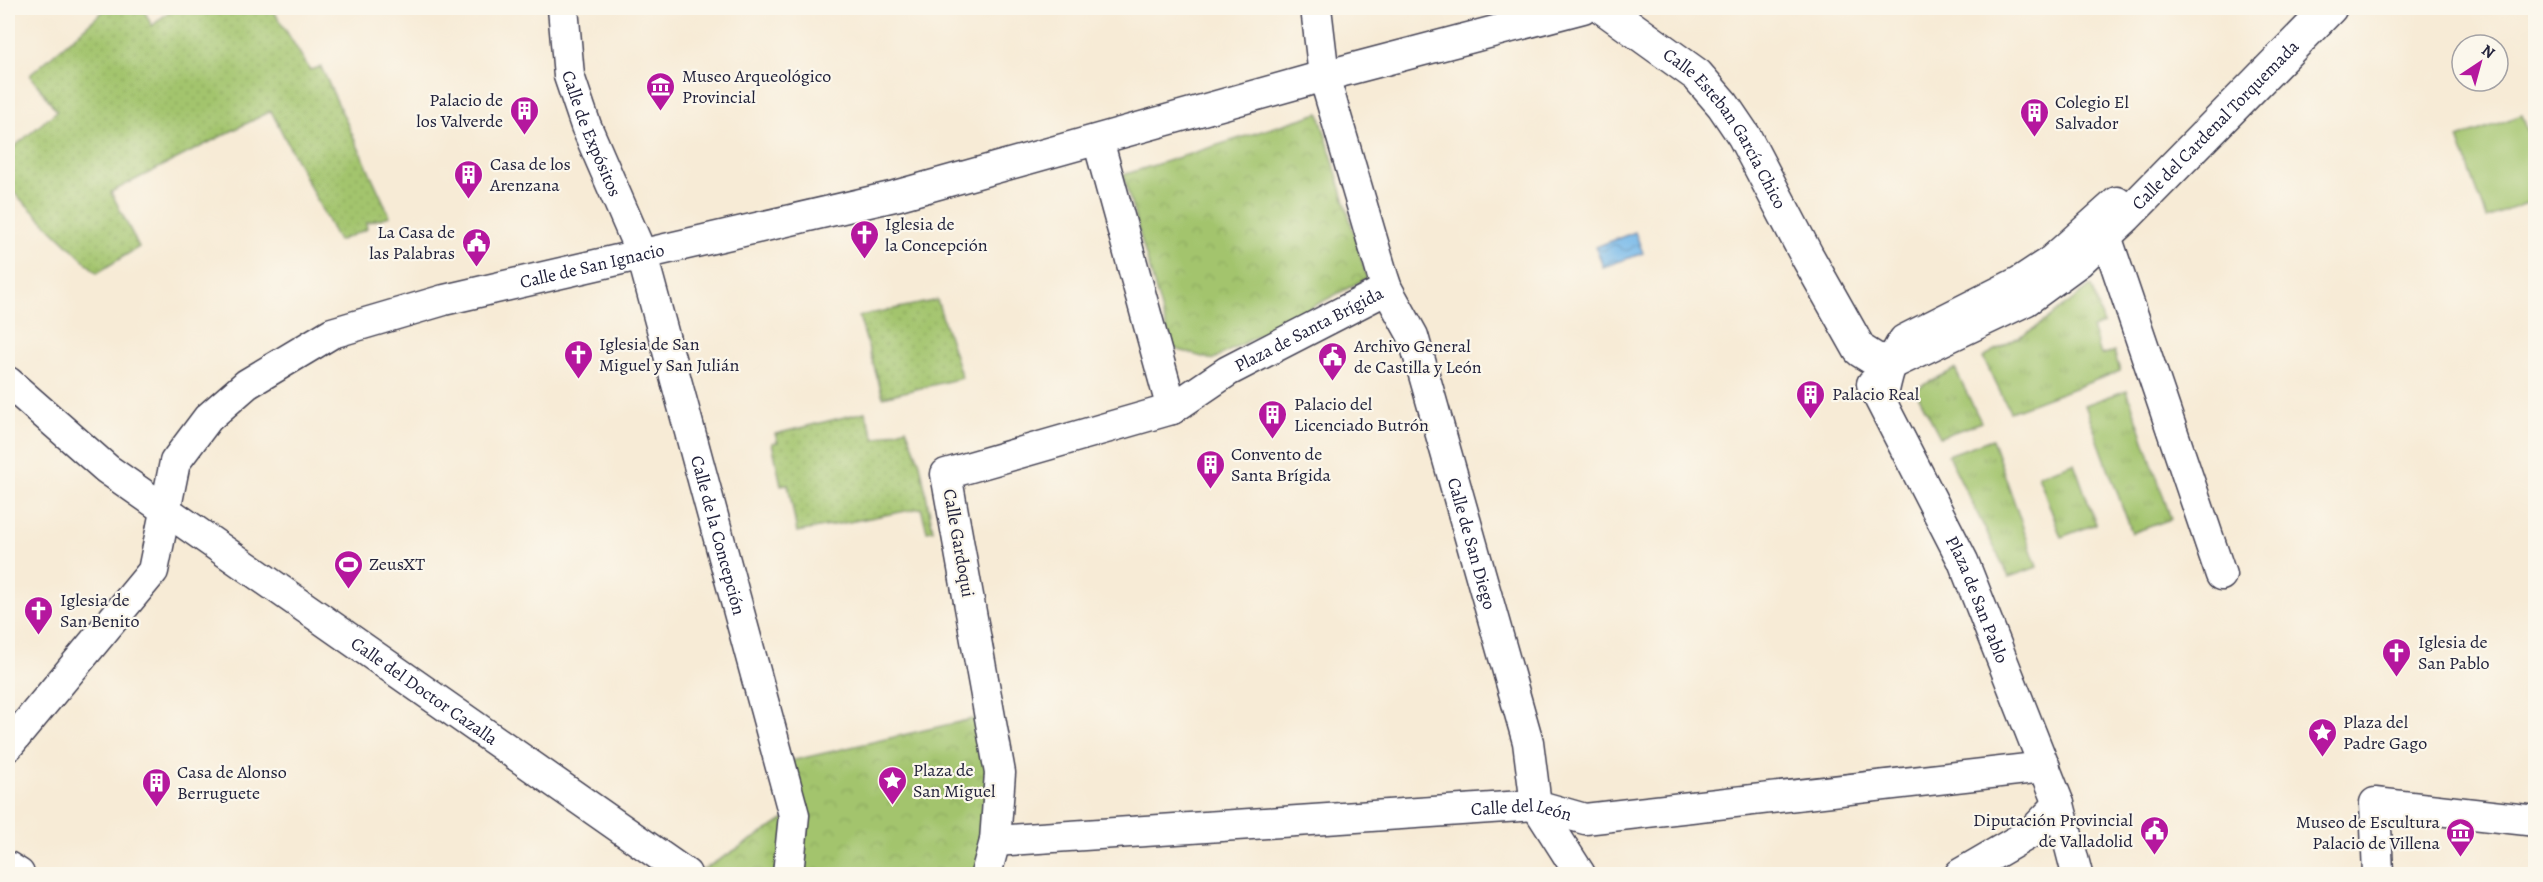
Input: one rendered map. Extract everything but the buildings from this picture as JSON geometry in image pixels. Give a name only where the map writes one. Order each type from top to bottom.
[{"type":"main road","name":"Calle Esteban García Chico","points":[[1604,8],[1697,75],[1723,105],[1744,136],[1818,275]]},
{"type":"main road","name":"Calle del Cardenal Torquemada","points":[[2119,215],[2330,8]]},
{"type":"main road","points":[[1860,350],[1876,360],[1893,362],[2026,299],[2078,261],[2119,215]]},
{"type":"main road","name":"Plaza de San Pablo","points":[[1818,275],[1860,350]]},
{"type":"street","name":"Calle de Expósitos","points":[[563,8],[569,76],[586,126],[642,255]]},
{"type":"street","points":[[1316,8],[1324,76]]},
{"type":"street","points":[[1172,409],[1098,140],[1324,76],[1583,8]]},
{"type":"street","name":"Calle del Cardenal Torquemada","points":[[2119,215],[2311,8]]},
{"type":"street","name":"Plaza de Santa Brígida","points":[[1172,409],[1228,371],[1387,289],[1324,76]]},
{"type":"street","name":"Calle de San Ignacio","points":[[8,747],[153,571],[164,507],[175,462],[208,418],[247,384],[332,333],[444,300],[895,196],[1098,140]]},
{"type":"street","points":[[1882,400],[1893,362],[1904,340],[2019,282],[2119,215],[2221,575]]},
{"type":"street","name":"Calle de la Concepción","points":[[642,255],[794,815],[788,874]]},
{"type":"street","name":"Calle de San Diego","points":[[1387,289],[1413,336],[1528,742],[1536,805]]},
{"type":"street","name":"Plaza de San Pablo","points":[[1860,350],[1865,367],[1963,561],[2059,804],[2077,874]]},
{"type":"street","name":"Calle del Doctor Cazalla","points":[[8,382],[107,469],[686,874]]},
{"type":"street","name":"Calle Gardoqui","points":[[995,841],[1000,773],[946,474],[1172,409]]},
{"type":"street","name":"Calle del León","points":[[995,841],[1536,805],[1585,819],[2045,767]]},
{"type":"street","points":[[2378,874],[2375,803],[2535,821]]},
{"type":"street","points":[[1960,874],[2032,832],[2059,804]]},
{"type":"street","points":[[1536,805],[1580,874]]},
{"type":"street","points":[[986,874],[995,841]]},
{"type":"street","points":[[8,867],[19,874]]},
{"type":"green space","points":[[107,8],[143,8],[152,26],[173,8],[272,8],[310,70],[321,67],[390,216],[366,223],[367,229],[338,241],[271,111],[111,192],[139,247],[97,273],[8,187],[8,152],[57,111],[30,75]]},
{"type":"green space","points":[[1319,113],[1367,278],[1212,360],[1172,348],[1123,175]]},
{"type":"green space","points":[[2522,115],[2535,152],[2535,200],[2487,218],[2458,138]]},
{"type":"green space","points":[[2091,286],[2104,324],[2092,328],[2101,355],[2114,351],[2120,371],[2010,412],[1983,357],[2035,328]]},
{"type":"green space","points":[[937,300],[962,378],[883,397],[859,316]]},
{"type":"green space","points":[[1955,369],[1981,422],[1940,437],[1915,389]]},
{"type":"green space","points":[[2127,390],[2171,519],[2132,533],[2085,405]]},
{"type":"green space","points":[[865,412],[875,439],[906,428],[920,463],[933,530],[927,531],[921,508],[797,532],[788,484],[781,485],[772,443],[778,442],[775,434]]},
{"type":"green space","points":[[1992,439],[2037,567],[2009,577],[1948,455]]},
{"type":"green space","points":[[2074,463],[2096,524],[2061,537],[2038,475]]},
{"type":"green space","name":"Plaza de San Miguel","points":[[981,717],[992,807],[977,874],[707,874],[701,871],[803,808],[790,761]]},
{"type":"water","points":[[1635,232],[1643,253],[1603,267],[1596,247]]},
{"type":"place","name":"Museo Arqueológico Provincial","points":[[661,112]]},
{"type":"place","name":"Palacio de los Valverde","points":[[524,136]]},
{"type":"place","name":"Colegio El Salvador","points":[[2034,138]]},
{"type":"place","name":"Casa de los Arenzana","points":[[469,200]]},
{"type":"place","name":"Iglesia de la Concepción","points":[[864,260]]},
{"type":"place","name":"La Casa de las Palabras","points":[[476,268]]},
{"type":"place","name":"Iglesia de San Miguel y San Julián","points":[[578,380]]},
{"type":"place","name":"Archivo General de Castilla y León","points":[[1333,382]]},
{"type":"place","name":"Palacio Real","points":[[1811,420]]},
{"type":"place","name":"Palacio del Licenciado Butrón","points":[[1273,440]]},
{"type":"place","name":"Convento de Santa Brígida","points":[[1210,490]]},
{"type":"place","name":"ZeusXT","points":[[348,590]]},
{"type":"place","name":"Iglesia de San Benito","points":[[39,636]]},
{"type":"place","name":"Iglesia de San Pablo","points":[[2397,678]]},
{"type":"place","name":"Plaza del Padre Gago","points":[[2322,758]]},
{"type":"place","name":"Plaza de San Miguel","points":[[892,806]]},
{"type":"place","name":"Casa de Alonso Berruguete","points":[[156,808]]},
{"type":"place","name":"Diputación Provincial de Valladolid","points":[[2154,856]]},
{"type":"place","name":"Museo de Escultura Palacio de Villena","points":[[2461,858]]}]
